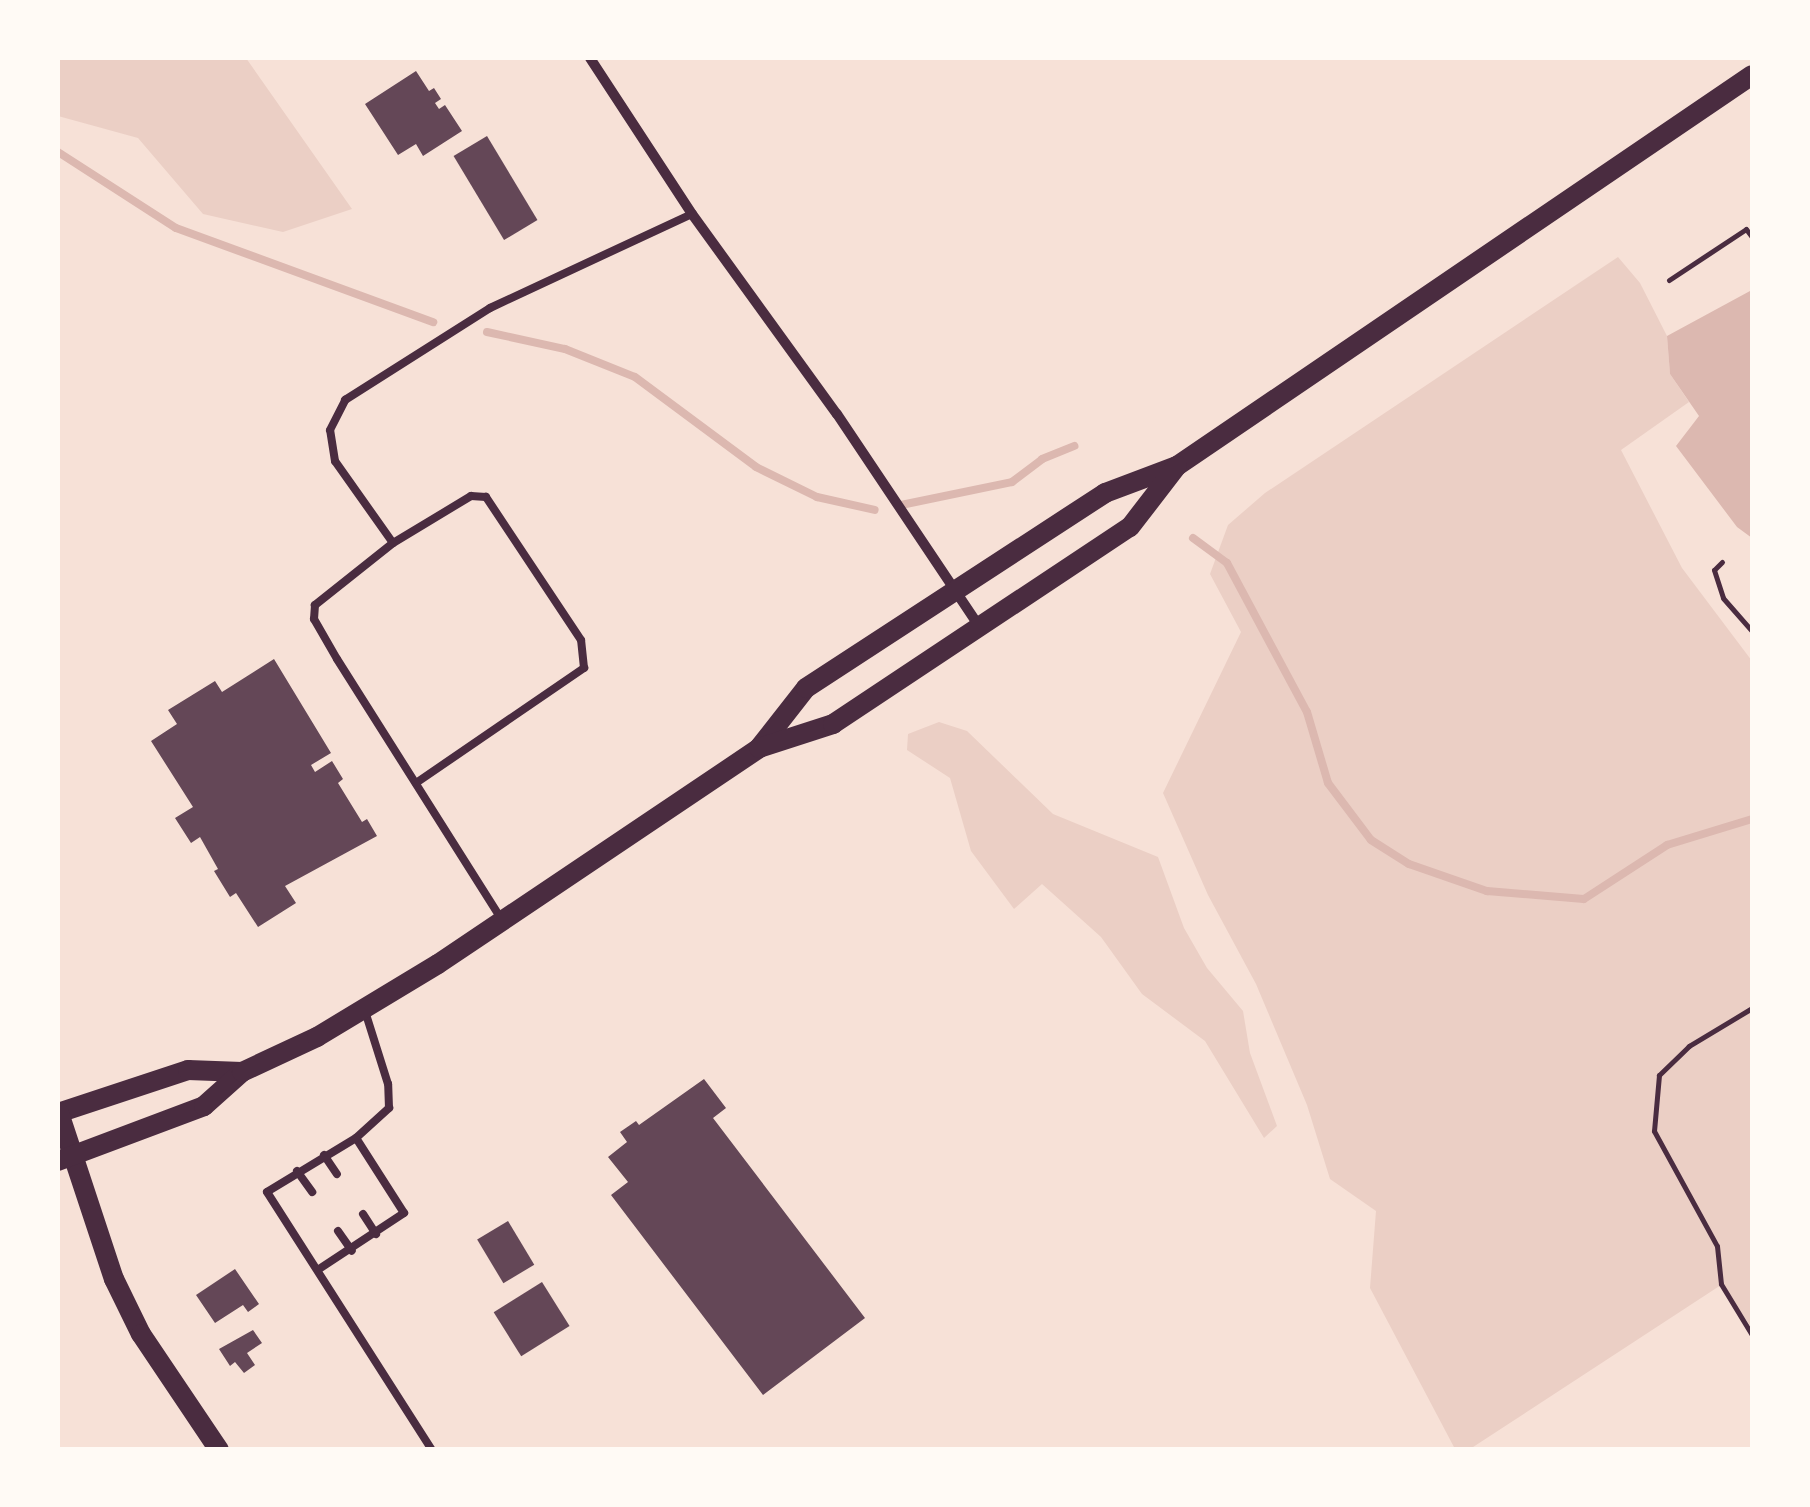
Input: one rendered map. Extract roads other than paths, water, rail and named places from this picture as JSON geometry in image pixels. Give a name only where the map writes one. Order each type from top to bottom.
[{"type":"main road","points":[[759,748],[806,688],[1105,493],[1177,466],[1752,75]]},
{"type":"main road","points":[[65,1159],[204,1106],[242,1072],[364,1009],[503,921],[759,748],[834,724],[1130,527],[1177,466]]},
{"type":"main road","points":[[219,1450],[140,1334],[65,1159],[58,1113],[188,1070],[242,1072]]},
{"type":"street","points":[[590,58],[692,214],[838,414],[979,627]]},
{"type":"lane","points":[[392,543],[336,460],[330,430],[346,400],[490,308],[692,214]]},
{"type":"lane","points":[[416,783],[584,668],[581,640],[486,497],[470,496],[392,543],[315,605],[314,619],[416,783],[503,921]]},
{"type":"lane","points":[[364,1009],[388,1084],[390,1108],[356,1138],[266,1192],[432,1450]]},
{"type":"lane","points":[[319,1269],[352,1251],[404,1213],[356,1138]]},
{"type":"lane","points":[[324,1155],[336,1174]]},
{"type":"lane","points":[[297,1170],[312,1192]]},
{"type":"lane","points":[[363,1214],[376,1234]]},
{"type":"lane","points":[[338,1231],[352,1251]]},
{"type":"waterway","points":[[58,152],[176,228],[433,322]]},
{"type":"waterway","points":[[487,332],[565,349],[635,377],[756,467],[817,497],[875,510]]},
{"type":"waterway","points":[[901,505],[1012,482],[1042,459],[1074,446]]},
{"type":"waterway","points":[[1193,538],[1227,563],[1307,712],[1328,783],[1371,840],[1409,864],[1487,891],[1584,899],[1667,845],[1752,819]]}]
